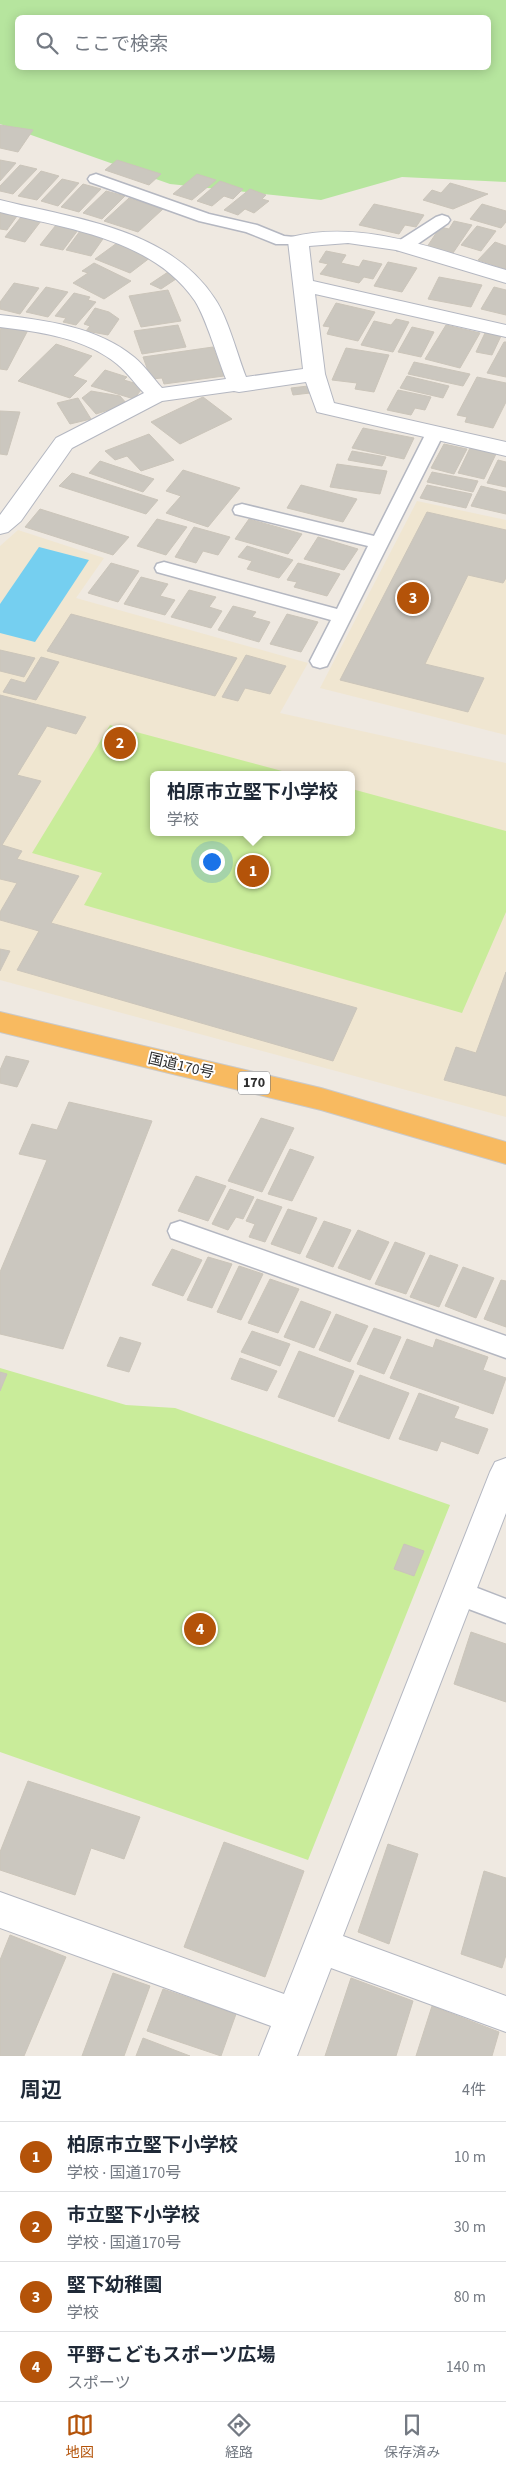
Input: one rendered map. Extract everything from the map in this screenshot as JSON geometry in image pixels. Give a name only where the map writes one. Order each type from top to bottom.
[{"type":"highway","name":"国道170号","points":[[2,1026],[321,1099],[506,1153]]},
{"type":"street","points":[[0,206],[104,232],[143,247],[177,267],[206,301],[239,386]]},
{"type":"street","points":[[506,277],[403,246],[348,237],[298,241],[314,374],[325,407],[506,449]]},
{"type":"street","points":[[302,285],[506,331]]},
{"type":"street","points":[[0,321],[48,328],[87,339],[124,360],[156,395]]},
{"type":"street","points":[[0,527],[13,516],[64,443],[156,395],[239,386],[314,374]]},
{"type":"street","points":[[278,2056],[506,1472]]},
{"type":"street","points":[[0,1910],[293,2016]]},
{"type":"street","points":[[321,1946],[506,2014]]},
{"type":"lane","points":[[96,179],[206,218],[251,228],[282,241],[298,241]]},
{"type":"lane","points":[[403,246],[442,220]]},
{"type":"lane","points":[[320,662],[436,433]]},
{"type":"lane","points":[[242,510],[380,543]]},
{"type":"lane","points":[[164,568],[343,617]]},
{"type":"lane","points":[[180,1231],[506,1347]]},
{"type":"lane","points":[[459,1593],[506,1611]]},
{"type":"shaded area","points":[[417,501],[506,520],[506,735],[320,688]]},
{"type":"shaded area","points":[[18,530],[104,558],[76,598],[308,663],[280,713],[506,763],[506,1117],[0,980],[0,546]]},
{"type":"green space","points":[[0,0],[506,0],[506,182],[402,177],[321,200],[170,184],[0,124]]},
{"type":"green space","points":[[110,725],[282,771],[150,771],[150,836],[355,836],[355,790],[506,831],[506,912],[462,1013],[84,905],[102,873],[32,853]]},
{"type":"green space","points":[[0,1368],[126,1405],[175,1408],[450,1505],[308,1860],[0,1752]]},
{"type":"water","points":[[39,547],[89,560],[35,642],[0,633],[0,604]]},
{"type":"building","points":[[0,125],[33,130],[18,152],[0,148]]},
{"type":"building","points":[[0,160],[16,163],[0,181]]},
{"type":"building","points":[[117,160],[161,174],[149,185],[105,170]]},
{"type":"building","points":[[20,165],[37,169],[13,194],[0,191],[0,186]]},
{"type":"building","points":[[41,171],[59,176],[37,200],[18,196]]},
{"type":"building","points":[[197,174],[216,180],[192,200],[173,194]]},
{"type":"building","points":[[62,179],[79,183],[58,206],[41,201]]},
{"type":"building","points":[[220,181],[243,189],[233,199],[224,196],[212,206],[197,201]]},
{"type":"building","points":[[450,183],[488,194],[453,209],[423,200],[432,190],[441,193]]},
{"type":"building","points":[[83,184],[101,189],[79,212],[61,207]]},
{"type":"building","points":[[250,189],[266,195],[262,199],[269,201],[254,213],[245,209],[238,215],[224,210]]},
{"type":"building","points":[[106,191],[125,196],[102,219],[83,213]]},
{"type":"building","points":[[129,198],[163,209],[138,232],[104,221]]},
{"type":"building","points":[[374,204],[424,215],[416,227],[405,225],[399,234],[359,225]]},
{"type":"building","points":[[482,204],[506,211],[506,222],[501,228],[470,219]]},
{"type":"building","points":[[0,213],[17,216],[7,230],[0,229]]},
{"type":"building","points":[[21,217],[41,221],[25,242],[5,237]]},
{"type":"building","points":[[454,221],[472,225],[453,253],[427,247],[440,227],[449,229]]},
{"type":"building","points":[[56,225],[78,230],[63,250],[40,245]]},
{"type":"building","points":[[477,226],[496,231],[481,251],[461,245]]},
{"type":"building","points":[[80,231],[105,236],[91,256],[66,250]]},
{"type":"building","points":[[495,242],[506,246],[506,269],[478,260]]},
{"type":"building","points":[[117,243],[151,257],[130,273],[95,259]]},
{"type":"building","points":[[326,251],[346,255],[341,263],[359,267],[363,260],[382,264],[373,279],[364,277],[359,283],[320,274],[328,264],[319,262]]},
{"type":"building","points":[[388,262],[417,268],[402,292],[374,286]]},
{"type":"building","points":[[94,263],[131,281],[104,299],[73,283],[88,273],[82,271]]},
{"type":"building","points":[[168,272],[179,277],[161,289],[150,284]]},
{"type":"building","points":[[439,277],[482,285],[471,307],[428,299]]},
{"type":"building","points":[[14,283],[39,288],[20,314],[0,309],[0,302]]},
{"type":"building","points":[[46,287],[68,292],[48,317],[26,312]]},
{"type":"building","points":[[494,287],[506,290],[506,315],[481,309]]},
{"type":"building","points":[[168,290],[181,321],[141,327],[129,296]]},
{"type":"building","points":[[74,293],[90,297],[88,300],[96,302],[76,325],[63,322],[66,318],[55,316]]},
{"type":"building","points":[[336,303],[375,312],[358,341],[327,334],[330,327],[323,326]]},
{"type":"building","points":[[95,308],[109,312],[119,319],[108,335],[86,331],[90,326],[84,324]]},
{"type":"building","points":[[396,319],[409,322],[393,352],[361,345],[374,321],[391,325]]},
{"type":"building","points":[[178,325],[186,347],[142,354],[134,331]]},
{"type":"building","points":[[446,325],[480,333],[460,368],[425,359]]},
{"type":"building","points":[[2,326],[28,330],[7,370],[0,369],[0,330]]},
{"type":"building","points":[[412,327],[434,332],[421,357],[398,352]]},
{"type":"building","points":[[485,333],[501,336],[492,355],[476,352]]},
{"type":"building","points":[[504,342],[506,342],[506,377],[487,373]]},
{"type":"building","points":[[56,344],[92,356],[73,376],[87,381],[70,398],[18,381]]},
{"type":"building","points":[[213,347],[224,376],[164,384],[162,378],[151,379],[143,357]]},
{"type":"building","points":[[346,348],[389,355],[374,392],[355,389],[357,383],[332,380]]},
{"type":"building","points":[[414,362],[470,374],[463,386],[408,374]]},
{"type":"building","points":[[105,370],[127,377],[124,380],[144,386],[134,399],[91,386]]},
{"type":"building","points":[[407,376],[449,386],[443,398],[400,388]]},
{"type":"building","points":[[477,377],[506,383],[506,402],[493,428],[465,422],[467,417],[457,415]]},
{"type":"building","points":[[308,386],[310,393],[293,395],[291,388]]},
{"type":"building","points":[[398,390],[431,397],[425,410],[415,408],[411,415],[387,410]]},
{"type":"building","points":[[91,391],[120,396],[127,404],[96,414],[82,398]]},
{"type":"building","points":[[203,397],[232,419],[180,444],[151,422]]},
{"type":"building","points":[[78,398],[91,419],[70,424],[57,403]]},
{"type":"building","points":[[0,411],[20,412],[7,455],[0,454]]},
{"type":"building","points":[[363,428],[414,438],[404,459],[352,448]]},
{"type":"building","points":[[149,434],[174,460],[141,471],[127,456],[115,460],[105,451]]},
{"type":"building","points":[[444,444],[467,449],[454,474],[431,468]]},
{"type":"building","points":[[470,448],[496,454],[484,479],[458,473]]},
{"type":"building","points":[[352,451],[386,457],[382,466],[348,460]]},
{"type":"building","points":[[498,460],[506,462],[506,487],[487,483]]},
{"type":"building","points":[[100,461],[154,479],[143,492],[89,473]]},
{"type":"building","points":[[337,464],[387,471],[380,494],[330,487]]},
{"type":"building","points":[[183,470],[240,488],[208,527],[166,513],[181,496],[166,491]]},
{"type":"building","points":[[432,472],[478,481],[473,492],[427,482]]},
{"type":"building","points":[[72,473],[158,500],[146,514],[59,486]]},
{"type":"building","points":[[301,485],[357,499],[343,522],[287,508]]},
{"type":"building","points":[[427,485],[472,494],[466,508],[420,498]]},
{"type":"building","points":[[481,486],[506,492],[506,514],[471,506]]},
{"type":"building","points":[[40,509],[129,537],[113,555],[25,527]]},
{"type":"building","points":[[427,512],[506,530],[506,578],[503,583],[468,575],[425,664],[484,678],[468,712],[340,680]]},
{"type":"building","points":[[157,519],[187,527],[166,555],[137,546]]},
{"type":"building","points":[[249,519],[302,534],[288,554],[235,539]]},
{"type":"building","points":[[194,527],[230,537],[218,555],[203,551],[196,563],[175,557]]},
{"type":"building","points":[[318,537],[358,549],[344,570],[304,559]]},
{"type":"building","points":[[247,546],[293,560],[279,578],[247,569],[252,561],[238,557]]},
{"type":"building","points":[[111,563],[139,571],[118,602],[88,593]]},
{"type":"building","points":[[298,563],[340,574],[327,596],[294,587],[297,582],[287,580]]},
{"type":"building","points":[[141,577],[168,584],[160,596],[175,600],[165,615],[124,604]]},
{"type":"building","points":[[189,590],[216,597],[209,607],[222,611],[211,628],[171,617]]},
{"type":"building","points":[[233,606],[256,612],[252,617],[270,622],[259,642],[218,630]]},
{"type":"building","points":[[71,614],[237,658],[215,696],[47,651]]},
{"type":"building","points":[[287,614],[318,622],[301,652],[270,644]]},
{"type":"building","points":[[0,650],[35,658],[24,677],[0,671]]},
{"type":"building","points":[[246,655],[286,666],[270,694],[245,688],[238,701],[222,697]]},
{"type":"building","points":[[41,657],[59,662],[36,700],[3,692],[11,679],[25,683]]},
{"type":"building","points":[[0,695],[86,717],[76,734],[47,726],[17,775],[41,781],[2,845],[22,851],[17,859],[79,876],[51,923],[357,1008],[333,1061],[17,970],[39,931],[0,920],[0,912],[17,883],[0,879]]},
{"type":"building","points":[[0,949],[10,951],[0,971]]},
{"type":"building","points":[[506,972],[506,1096],[444,1080],[456,1047],[476,1053]]},
{"type":"building","points":[[6,1056],[29,1061],[17,1087],[0,1083],[0,1070]]},
{"type":"building","points":[[69,1102],[152,1121],[63,1349],[0,1334],[0,1272],[47,1160],[19,1154],[32,1124],[57,1130]]},
{"type":"building","points":[[261,1118],[294,1128],[262,1192],[228,1181]]},
{"type":"building","points":[[290,1149],[314,1157],[292,1201],[268,1194]]},
{"type":"building","points":[[196,1176],[226,1186],[208,1221],[178,1211]]},
{"type":"building","points":[[230,1189],[254,1197],[243,1219],[236,1217],[228,1230],[212,1224]]},
{"type":"building","points":[[257,1199],[282,1207],[265,1242],[249,1237],[255,1224],[246,1221]]},
{"type":"building","points":[[288,1209],[317,1218],[300,1254],[271,1244]]},
{"type":"building","points":[[324,1221],[351,1230],[333,1267],[306,1257]]},
{"type":"building","points":[[358,1230],[389,1242],[370,1280],[338,1268]]},
{"type":"building","points":[[395,1242],[425,1253],[406,1294],[375,1284]]},
{"type":"building","points":[[172,1249],[202,1260],[183,1296],[152,1285]]},
{"type":"building","points":[[430,1255],[458,1265],[439,1307],[410,1297]]},
{"type":"building","points":[[208,1257],[232,1264],[212,1308],[187,1300]]},
{"type":"building","points":[[239,1266],[263,1274],[241,1320],[217,1312]]},
{"type":"building","points":[[463,1267],[494,1278],[476,1318],[445,1306]]},
{"type":"building","points":[[270,1279],[299,1289],[278,1333],[248,1323]]},
{"type":"building","points":[[501,1280],[506,1281],[506,1327],[484,1319]]},
{"type":"building","points":[[301,1301],[331,1312],[314,1348],[284,1337]]},
{"type":"building","points":[[336,1314],[368,1326],[350,1362],[319,1350]]},
{"type":"building","points":[[374,1328],[401,1337],[384,1374],[357,1364]]},
{"type":"building","points":[[252,1331],[290,1344],[280,1366],[241,1352]]},
{"type":"building","points":[[120,1337],[141,1343],[129,1372],[107,1366]]},
{"type":"building","points":[[407,1339],[433,1348],[436,1339],[488,1357],[483,1370],[506,1378],[493,1414],[390,1378]]},
{"type":"building","points":[[299,1351],[354,1371],[334,1417],[278,1397]]},
{"type":"building","points":[[240,1358],[277,1371],[267,1391],[231,1379]]},
{"type":"building","points":[[0,1372],[7,1374],[0,1391]]},
{"type":"building","points":[[360,1375],[409,1393],[389,1439],[338,1421]]},
{"type":"building","points":[[419,1393],[459,1407],[454,1418],[488,1429],[478,1454],[441,1441],[437,1451],[399,1439]]},
{"type":"building","points":[[404,1544],[424,1551],[414,1576],[394,1569]]},
{"type":"building","points":[[471,1632],[506,1644],[506,1702],[454,1684]]},
{"type":"building","points":[[28,1781],[140,1817],[124,1859],[91,1848],[75,1895],[0,1870],[0,1852]]},
{"type":"building","points":[[224,1842],[304,1871],[265,1977],[184,1947]]},
{"type":"building","points":[[388,1844],[418,1854],[389,1944],[358,1932]]},
{"type":"building","points":[[484,1871],[506,1878],[506,1955],[502,1968],[461,1954]]},
{"type":"building","points":[[10,1935],[66,1957],[24,2056],[0,2056],[0,1960]]},
{"type":"building","points":[[113,1973],[150,1986],[124,2056],[82,2056]]},
{"type":"building","points":[[351,1978],[413,2001],[396,2056],[325,2056]]},
{"type":"building","points":[[163,1989],[236,2014],[221,2056],[147,2031]]},
{"type":"building","points":[[432,2006],[499,2032],[492,2056],[416,2056]]},
{"type":"building","points":[[143,2038],[190,2056],[136,2056]]},
{"type":"place","name":"堅下幼稚園","points":[[413,598]]},
{"type":"place","name":"市立堅下小学校","points":[[120,743]]},
{"type":"place","name":"柏原市立堅下小学校","points":[[253,871]]},
{"type":"place","name":"平野こどもスポーツ広場","points":[[200,1629]]}]
